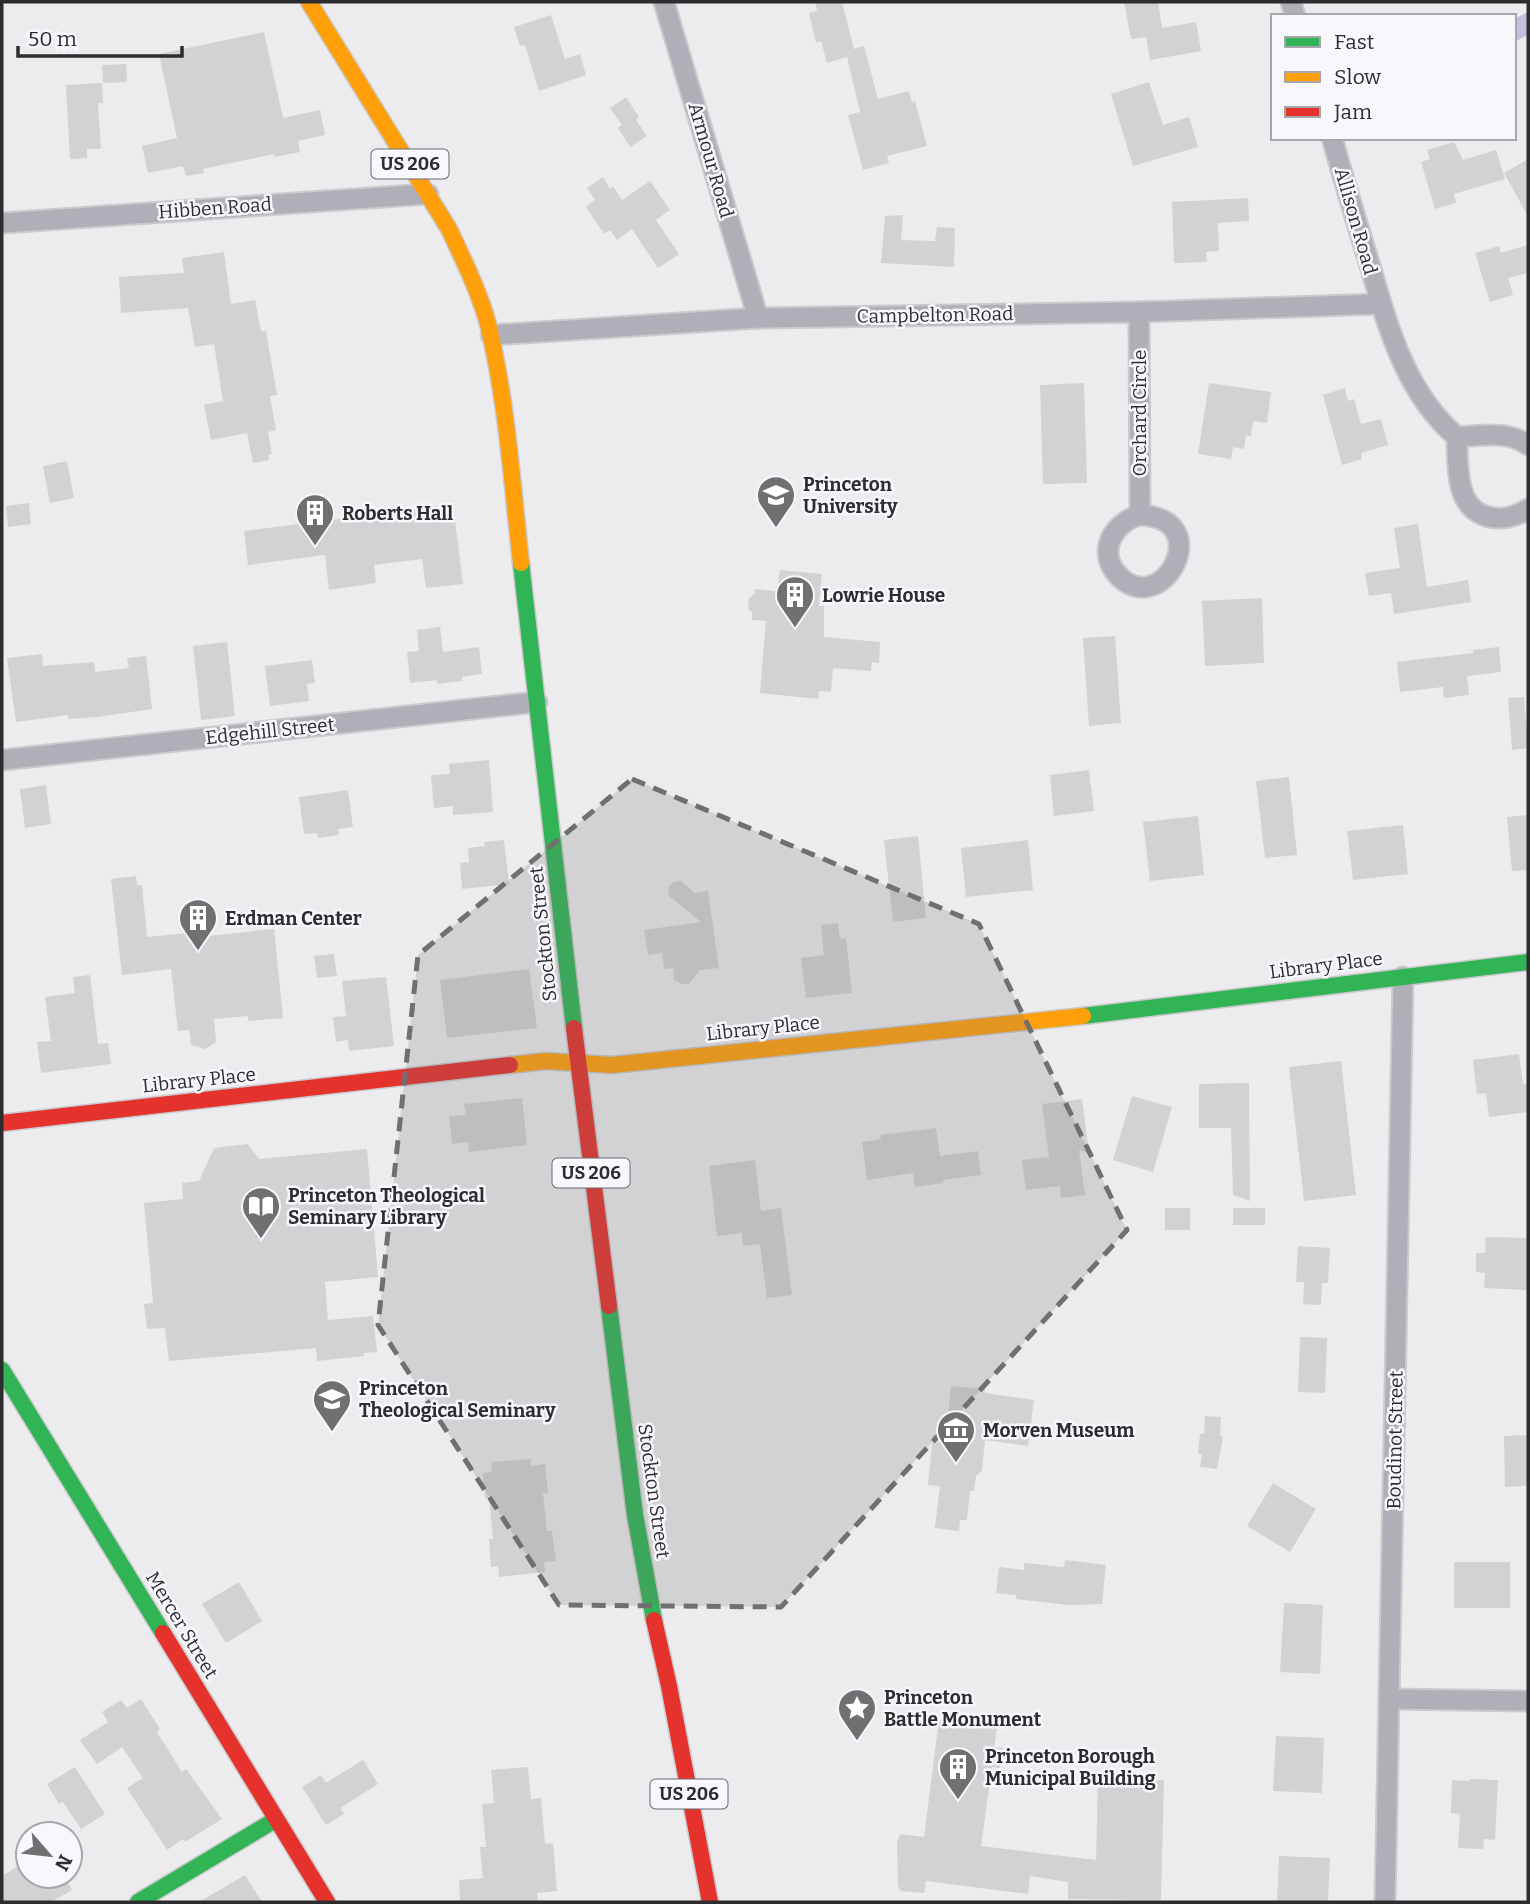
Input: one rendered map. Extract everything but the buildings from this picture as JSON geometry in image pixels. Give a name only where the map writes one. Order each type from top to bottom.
[{"type":"main road","name":"Stockton Street","points":[[309,2],[449,229],[468,270],[491,335],[502,392],[578,1063],[639,1538],[710,1902]]},
{"type":"main road","name":"Library Place","points":[[2,1124],[546,1061],[612,1065],[965,1028],[1528,962]]},
{"type":"main road","name":"Mercer Street","points":[[2,1370],[327,1902]]},
{"type":"main road","points":[[138,1902],[275,1819]]},
{"type":"street","name":"Armour Road","points":[[664,2],[758,318]]},
{"type":"street","name":"Allison Road","points":[[1333,140],[1380,304],[1395,345],[1412,380],[1440,423],[1457,437]]},
{"type":"street","name":"Hibben Road","points":[[2,223],[428,194]]},
{"type":"street","name":"Campbelton Road","points":[[491,335],[758,318],[1139,312],[1380,304]]},
{"type":"street","name":"Orchard Circle","points":[[1139,312],[1140,515]]},
{"type":"street","points":[[1528,445],[1506,435],[1457,437],[1461,489],[1467,502],[1477,512],[1503,519],[1517,516],[1528,509]]},
{"type":"street","name":"Edgehill Street","points":[[2,760],[537,702]]},
{"type":"street","name":"Boudinot Street","points":[[1385,1902],[1403,977]]},
{"type":"street","points":[[1391,1699],[1528,1701]]},
{"type":"highlighted area","points":[[632,779],[979,924],[1127,1230],[781,1607],[559,1605],[378,1325],[418,955]]},
{"type":"shaded area","points":[[1528,12],[1528,35],[1516,41],[1516,18]]},
{"type":"traffic: fast","points":[[521,563],[574,1028]]},
{"type":"traffic: fast","points":[[1083,1016],[1528,962]]},
{"type":"traffic: fast","points":[[609,1306],[635,1515],[654,1620]]},
{"type":"traffic: fast","points":[[2,1370],[163,1633]]},
{"type":"traffic: fast","points":[[138,1902],[275,1820]]},
{"type":"traffic: slow","points":[[309,2],[449,229],[480,299],[500,383],[521,563]]},
{"type":"traffic: slow","points":[[510,1065],[546,1061],[612,1065],[1083,1016]]},
{"type":"traffic: jam","points":[[574,1028],[609,1306]]},
{"type":"traffic: jam","points":[[2,1123],[510,1065]]},
{"type":"traffic: jam","points":[[654,1620],[710,1902]]},
{"type":"traffic: jam","points":[[163,1633],[327,1902]]},
{"type":"place","name":"Princeton University","points":[[776,529]]},
{"type":"place","name":"Roberts Hall","points":[[315,547]]},
{"type":"place","name":"Lowrie House","points":[[795,629]]},
{"type":"place","name":"Erdman Center","points":[[198,952]]},
{"type":"place","name":"Princeton Theological Seminary Library","points":[[261,1240]]},
{"type":"place","name":"Princeton Theological Seminary","points":[[332,1433]]},
{"type":"place","name":"Morven Museum","points":[[956,1464]]},
{"type":"place","name":"Princeton Battle Monument","points":[[857,1742]]},
{"type":"place","name":"Princeton Borough Municipal Building","points":[[958,1801]]}]
